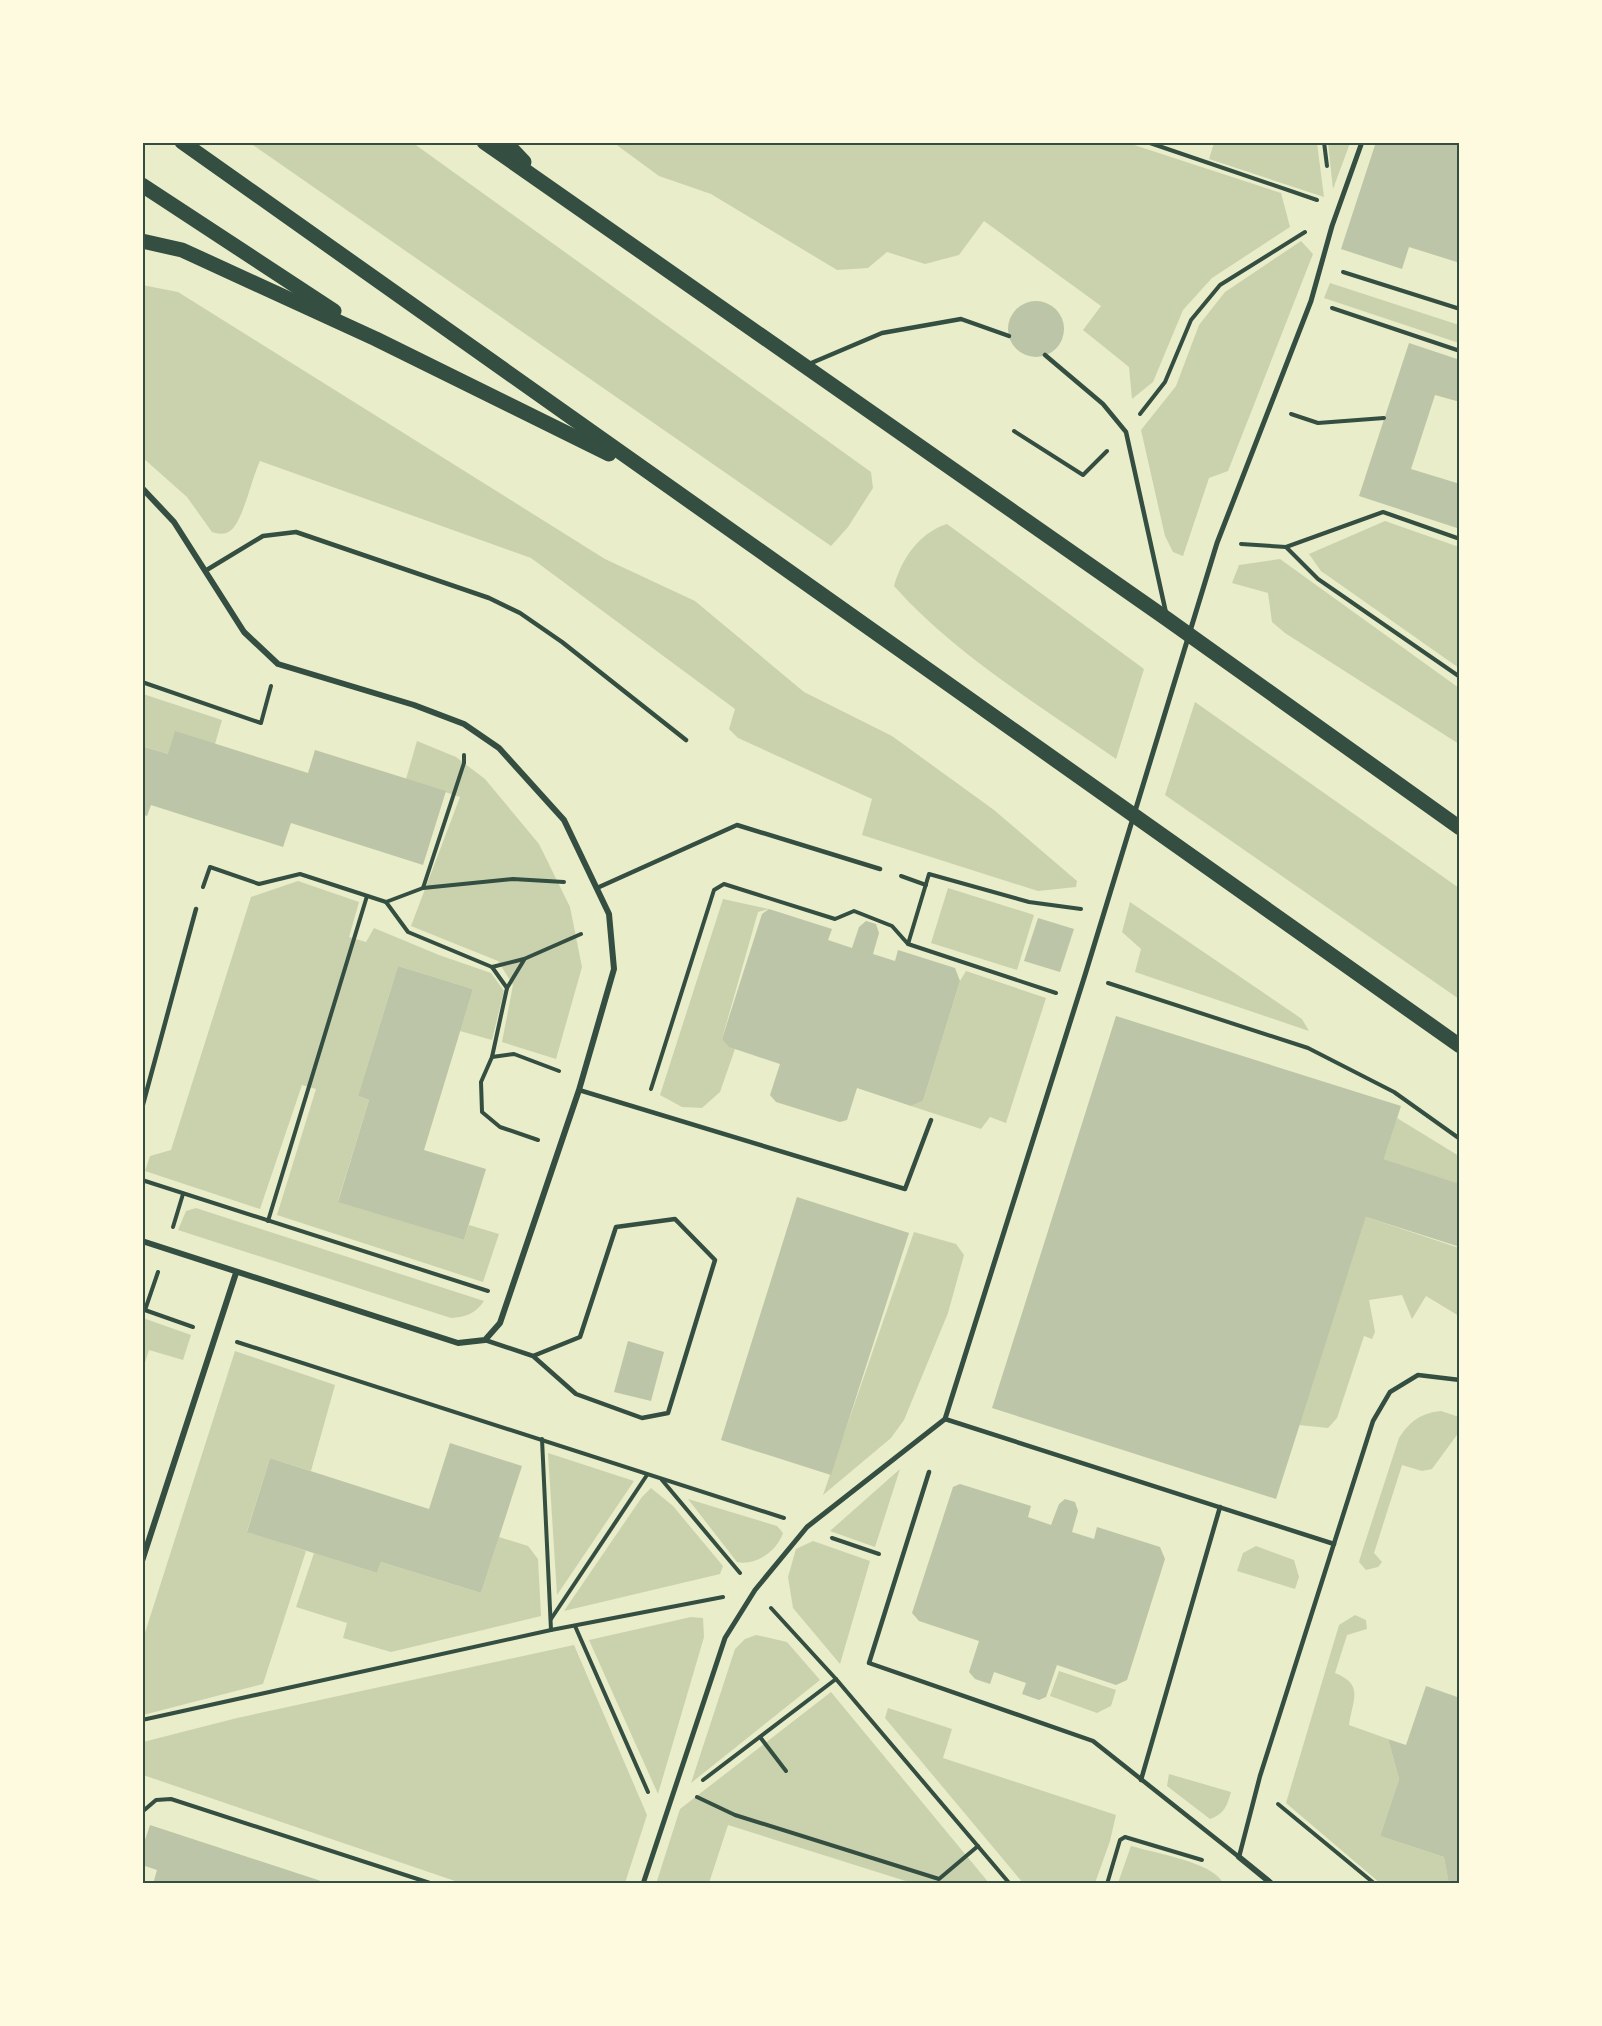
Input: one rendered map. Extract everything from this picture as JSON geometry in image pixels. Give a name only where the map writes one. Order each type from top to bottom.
[{"type":"main road","points":[[182,142],[1460,1046]]},
{"type":"main road","points":[[484,142],[1167,619],[1460,828]]},
{"type":"main road","points":[[505,142],[551,190]]},
{"type":"main road","points":[[142,185],[376,339]]},
{"type":"main road","points":[[142,241],[182,250],[376,339],[652,475]]},
{"type":"street","points":[[643,1884],[725,1638],[755,1590],[807,1527],[945,1419],[1085,975],[1102,912],[1217,543],[1311,301],[1323,266],[1332,226],[1362,142]]},
{"type":"street","points":[[142,488],[174,522],[244,632],[278,664],[414,705],[464,724],[499,748],[564,820],[609,914],[614,969],[579,1090],[500,1323],[485,1340],[458,1343],[142,1241]]},
{"type":"street","points":[[142,1561],[236,1273]]},
{"type":"street","points":[[1239,1857],[1272,1884]]},
{"type":"lane","points":[[805,366],[882,333],[961,319],[1009,336]]},
{"type":"lane","points":[[1046,355],[1103,404],[1126,432],[1167,619]]},
{"type":"lane","points":[[205,571],[263,536],[296,532],[489,598],[520,614],[562,642],[686,740]]},
{"type":"lane","points":[[597,888],[737,825],[880,869]]},
{"type":"lane","points":[[142,1108],[196,909]]},
{"type":"lane","points":[[579,1090],[905,1189],[931,1120]]},
{"type":"lane","points":[[485,1340],[533,1356],[576,1394],[642,1419],[668,1413],[715,1260],[675,1219],[616,1227],[580,1337],[533,1356]]},
{"type":"lane","points":[[929,1472],[869,1663],[1093,1741],[1239,1857],[1260,1776],[1372,1420],[1390,1392],[1418,1375],[1460,1380]]},
{"type":"lane","points":[[945,1419],[1334,1544]]},
{"type":"lane","points":[[1142,1780],[1220,1507]]},
{"type":"path","points":[[1147,142],[1322,202]]},
{"type":"path","points":[[1014,431],[1083,475],[1126,432],[1165,382],[1191,320],[1220,285],[1299,233],[1332,226]]},
{"type":"path","points":[[1323,266],[1460,309]]},
{"type":"path","points":[[1311,301],[1460,351]]},
{"type":"path","points":[[1270,408],[1318,423],[1384,418]]},
{"type":"path","points":[[1217,543],[1286,547],[1383,512],[1460,539]]},
{"type":"path","points":[[1286,547],[1318,579],[1460,677]]},
{"type":"path","points":[[142,682],[261,723],[278,664]]},
{"type":"path","points":[[423,888],[464,763],[464,724]]},
{"type":"path","points":[[196,909],[210,867],[259,884],[300,874],[386,903],[408,932],[492,967],[507,988]]},
{"type":"path","points":[[908,944],[929,874],[1029,902],[1102,912]]},
{"type":"path","points":[[386,903],[423,888],[513,879],[564,882]]},
{"type":"path","points":[[644,1110],[714,890],[724,884],[835,919],[854,911],[892,926],[908,944],[1076,1000]]},
{"type":"path","points":[[268,1221],[367,896]]},
{"type":"path","points":[[492,967],[524,959],[581,934]]},
{"type":"path","points":[[524,959],[507,988],[492,1057],[481,1082],[482,1112],[500,1127],[559,1148]]},
{"type":"path","points":[[1085,975],[1308,1048],[1394,1092],[1460,1139]]},
{"type":"path","points":[[492,1057],[514,1054],[582,1079]]},
{"type":"path","points":[[142,1180],[509,1297]]},
{"type":"path","points":[[142,1309],[807,1527],[824,1536],[901,1562]]},
{"type":"path","points":[[542,1439],[551,1630]]},
{"type":"path","points":[[550,1621],[647,1475]]},
{"type":"path","points":[[662,1480],[755,1590],[836,1679],[1010,1884]]},
{"type":"path","points":[[142,1720],[551,1630],[755,1590]]},
{"type":"path","points":[[575,1626],[662,1825]]},
{"type":"path","points":[[668,1808],[836,1679]]},
{"type":"path","points":[[759,1737],[786,1771]]},
{"type":"path","points":[[688,1792],[735,1815],[939,1879],[978,1846]]},
{"type":"path","points":[[142,1812],[156,1800],[171,1799],[433,1884]]},
{"type":"path","points":[[1277,1804],[1375,1884]]},
{"type":"path","points":[[1107,1884],[1120,1840],[1125,1837],[1201,1859],[1209,1864]]},
{"type":"green space","points":[[250,143],[413,143],[871,472],[873,488],[848,527],[831,546]]},
{"type":"green space","points":[[614,143],[1128,143],[1281,193],[1290,227],[1212,278],[1183,310],[1153,382],[1132,399],[1129,367],[1083,330],[1101,306],[984,221],[959,255],[925,264],[887,252],[868,268],[837,270],[711,194],[659,176]]},
{"type":"green space","points":[[1214,143],[1317,143],[1324,197],[1209,159]]},
{"type":"green space","points":[[1328,143],[1350,143],[1333,189]]},
{"type":"green space","points":[[1301,241],[1313,254],[1228,471],[1209,478],[1183,556],[1173,552],[1165,536],[1141,430],[1176,386],[1199,325],[1225,292]]},
{"type":"green space","points":[[1330,283],[1459,325],[1459,343],[1324,298]]},
{"type":"green space","points":[[142,285],[178,292],[605,559],[695,601],[804,692],[892,736],[994,810],[1077,881],[1076,887],[1038,891],[862,835],[872,799],[738,738],[729,729],[735,709],[531,558],[260,461],[235,526],[226,533],[212,532],[187,497],[143,458]]},
{"type":"green space","points":[[1385,521],[1459,547],[1459,668],[1321,571],[1309,554]]},
{"type":"green space","points":[[947,524],[1144,669],[1116,759],[971,657],[944,635],[894,586],[913,548],[928,534]]},
{"type":"green space","points":[[1280,559],[1459,688],[1459,744],[1285,633],[1272,622],[1268,593],[1232,583],[1239,565]]},
{"type":"green space","points":[[143,694],[222,720],[215,744],[168,754],[143,746]]},
{"type":"green space","points":[[1195,702],[1459,888],[1459,999],[1165,795]]},
{"type":"green space","points":[[417,741],[456,757],[485,779],[539,844],[570,907],[582,967],[556,1059],[502,1042],[513,985],[498,961],[411,926],[460,797],[406,779]]},
{"type":"green space","points":[[298,881],[359,902],[349,937],[366,942],[374,928],[439,955],[491,973],[504,991],[492,1040],[460,1031],[473,989],[398,966],[358,1096],[369,1100],[338,1201],[464,1240],[469,1225],[499,1234],[483,1282],[277,1215],[316,1089],[302,1085],[260,1209],[145,1171],[150,1156],[171,1150],[251,897]]},
{"type":"green space","points":[[948,888],[1034,915],[1017,970],[931,943]]},
{"type":"green space","points":[[723,899],[769,909],[758,912],[722,1039],[735,1049],[720,1092],[702,1108],[682,1107],[660,1095]]},
{"type":"green space","points":[[1130,902],[1302,1019],[1309,1031],[1135,972],[1141,949],[1122,932]]},
{"type":"green space","points":[[966,971],[1046,998],[1006,1123],[990,1117],[981,1129],[911,1106],[923,1101],[960,981]]},
{"type":"green space","points":[[1397,1118],[1459,1156],[1459,1184],[1384,1159]]},
{"type":"green space","points":[[196,1208],[484,1301],[470,1314],[451,1318],[178,1230],[186,1211]]},
{"type":"green space","points":[[1366,1217],[1459,1248],[1459,1316],[1426,1296],[1412,1319],[1402,1295],[1369,1300],[1375,1332],[1372,1339],[1364,1336],[1337,1418],[1328,1428],[1299,1425]]},
{"type":"green space","points":[[914,1232],[956,1244],[964,1255],[948,1313],[904,1420],[891,1438],[823,1495]]},
{"type":"green space","points":[[143,1318],[191,1335],[183,1360],[149,1350],[143,1369]]},
{"type":"green space","points":[[235,1351],[335,1385],[311,1471],[270,1458],[247,1531],[306,1551],[263,1684],[143,1715],[143,1639]]},
{"type":"green space","points":[[1441,1411],[1459,1417],[1459,1432],[1432,1469],[1422,1471],[1402,1465],[1374,1553],[1382,1562],[1378,1567],[1366,1570],[1359,1562],[1399,1438],[1417,1419]]},
{"type":"green space","points":[[548,1453],[634,1481],[557,1595]]},
{"type":"green space","points":[[900,1469],[875,1547],[830,1531]]},
{"type":"green space","points":[[651,1488],[673,1506],[723,1566],[720,1574],[564,1611],[642,1497]]},
{"type":"green space","points":[[688,1499],[777,1526],[783,1533],[776,1546],[765,1556],[751,1562],[737,1562]]},
{"type":"green space","points":[[499,1537],[528,1546],[538,1559],[541,1616],[391,1652],[343,1638],[347,1623],[296,1607],[314,1553],[377,1573],[381,1562],[481,1593]]},
{"type":"green space","points":[[813,1541],[870,1561],[840,1664],[793,1608],[788,1577],[796,1549]]},
{"type":"green space","points":[[1256,1546],[1294,1560],[1299,1577],[1295,1589],[1237,1571],[1243,1553]]},
{"type":"green space","points":[[1355,1615],[1366,1620],[1367,1629],[1347,1635],[1335,1673],[1350,1682],[1353,1688],[1354,1700],[1349,1725],[1388,1739],[1399,1779],[1380,1836],[1444,1857],[1449,1883],[1380,1883],[1286,1803],[1339,1625]]},
{"type":"green space","points":[[691,1617],[703,1618],[704,1637],[658,1794],[589,1640]]},
{"type":"green space","points":[[756,1635],[787,1642],[820,1680],[691,1783],[735,1649],[745,1639]]},
{"type":"green space","points":[[574,1645],[647,1815],[625,1883],[461,1883],[143,1775],[143,1742],[237,1718]]},
{"type":"green space","points":[[1059,1671],[1116,1690],[1111,1706],[1097,1713],[1050,1696]]},
{"type":"green space","points":[[831,1692],[989,1883],[912,1883],[728,1825],[709,1883],[656,1884],[680,1809]]},
{"type":"green space","points":[[888,1708],[952,1729],[943,1758],[1116,1815],[1110,1841],[1095,1883],[1023,1883],[885,1718]]},
{"type":"green space","points":[[1169,1774],[1231,1792],[1224,1809],[1219,1815],[1210,1819],[1167,1786]]},
{"type":"green space","points":[[1131,1846],[1196,1864],[1208,1869],[1223,1883],[1118,1883]]},
{"type":"building","points":[[1376,142],[1460,142],[1460,263],[1409,247],[1402,269],[1341,249]]},
{"type":"building","points":[[1036,301],[1056,309],[1064,329],[1056,349],[1036,357],[1016,349],[1008,329],[1016,309]]},
{"type":"building","points":[[1409,343],[1460,360],[1460,402],[1435,395],[1411,469],[1460,484],[1460,529],[1359,496]]},
{"type":"building","points":[[175,731],[308,773],[315,750],[446,791],[423,865],[291,823],[283,847],[151,805],[147,816],[142,814],[142,746],[168,754]]},
{"type":"building","points":[[769,909],[832,929],[828,940],[852,948],[859,927],[866,921],[876,924],[879,933],[873,954],[895,961],[898,950],[955,968],[960,981],[923,1101],[911,1106],[857,1088],[847,1120],[840,1122],[776,1102],[770,1095],[780,1064],[729,1047],[722,1039],[762,914]]},
{"type":"building","points":[[1038,918],[1074,929],[1060,972],[1024,961]]},
{"type":"building","points":[[398,966],[473,989],[424,1150],[486,1169],[464,1240],[338,1202],[369,1100],[358,1096]]},
{"type":"building","points":[[1116,1016],[1401,1106],[1384,1159],[1460,1184],[1460,1247],[1366,1217],[1276,1499],[992,1408]]},
{"type":"building","points":[[797,1197],[909,1233],[831,1475],[721,1440]]},
{"type":"building","points":[[628,1341],[664,1352],[651,1401],[614,1392]]},
{"type":"building","points":[[450,1443],[522,1466],[481,1593],[381,1562],[377,1573],[247,1532],[270,1458],[429,1509]]},
{"type":"building","points":[[960,1484],[1031,1506],[1028,1517],[1051,1525],[1059,1504],[1065,1499],[1075,1502],[1078,1511],[1072,1532],[1094,1539],[1097,1527],[1160,1547],[1165,1559],[1127,1680],[1116,1685],[1057,1665],[1046,1697],[1039,1700],[1022,1694],[1026,1683],[994,1672],[990,1684],[975,1679],[969,1672],[979,1641],[919,1621],[912,1613],[953,1487]]},
{"type":"building","points":[[1426,1686],[1460,1698],[1460,1884],[1449,1884],[1444,1857],[1380,1836],[1399,1779],[1388,1739],[1406,1745]]},
{"type":"building","points":[[150,1825],[327,1884],[153,1884],[157,1870],[142,1865],[142,1849]]}]
